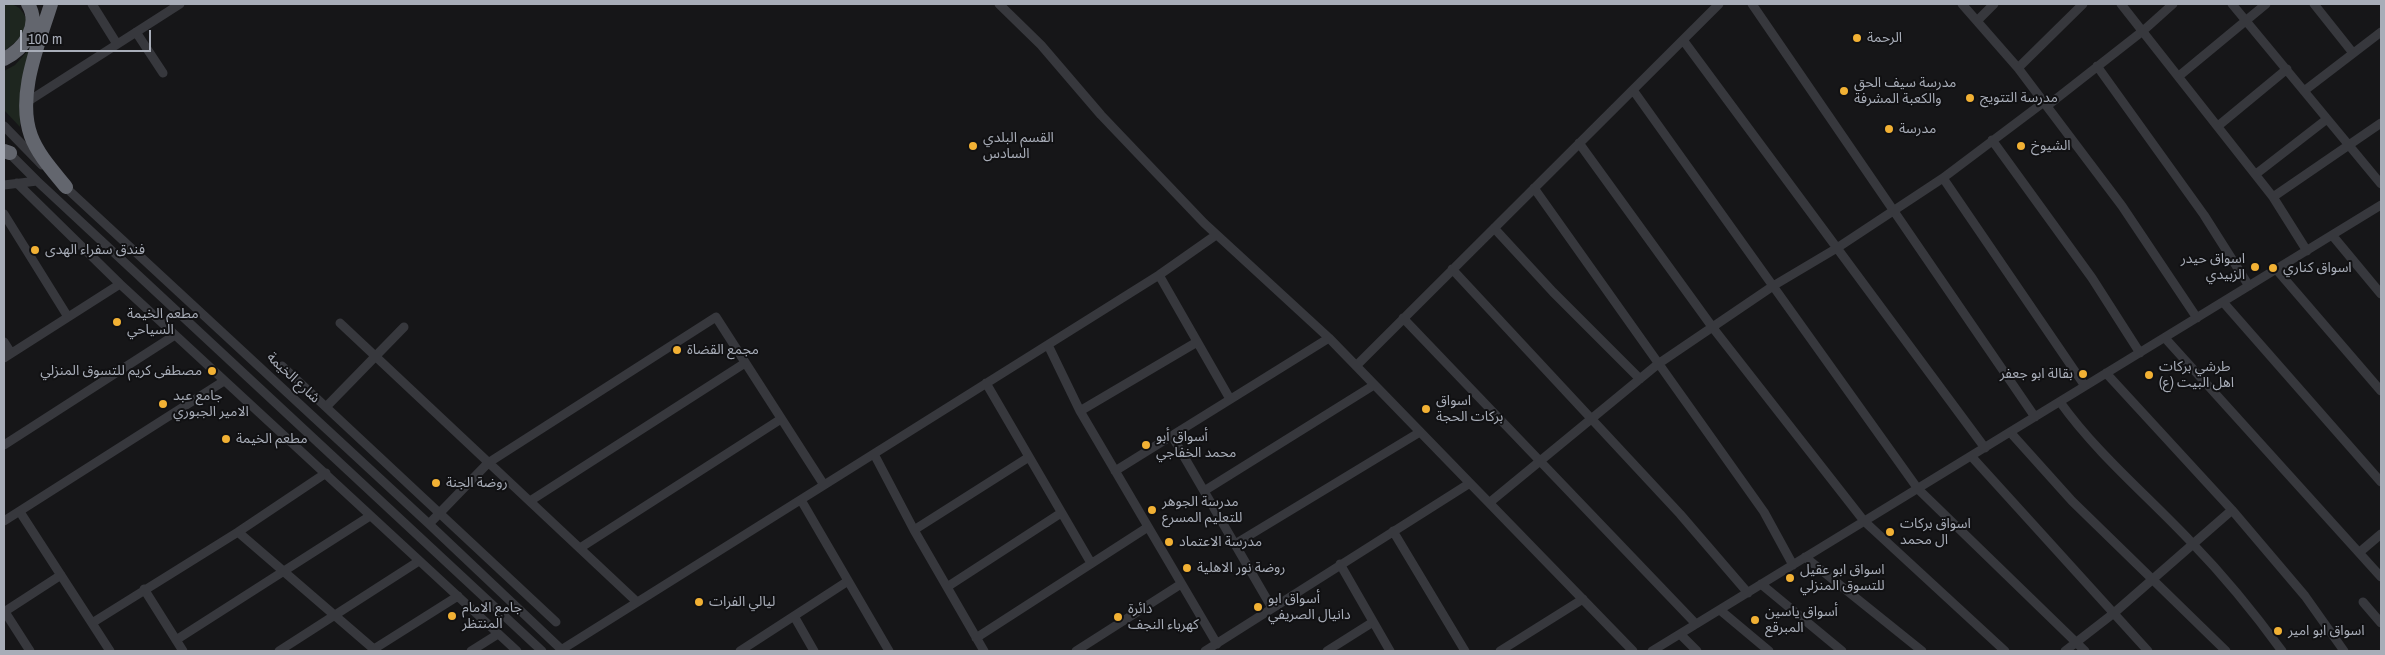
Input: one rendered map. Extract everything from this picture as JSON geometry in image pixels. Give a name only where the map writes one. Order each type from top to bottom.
[{"type":"highway","points":[[4,59],[21,46],[30,35],[33,15],[28,4]]},
{"type":"highway","points":[[51,4],[32,70],[27,102],[27,122],[36,148],[66,187]]},
{"type":"street","points":[[92,4],[117,44]]},
{"type":"street","points":[[27,102],[180,4]]},
{"type":"street","points":[[999,4],[1041,45],[1101,115],[1216,235],[1329,338],[1583,599],[1631,651]]},
{"type":"street","points":[[1356,366],[1719,4]]},
{"type":"street","points":[[1752,4],[1895,210],[2035,417]]},
{"type":"street","points":[[1962,4],[2018,68],[2046,104],[2122,206],[2197,318]]},
{"type":"street","points":[[1977,22],[1994,4]]},
{"type":"street","points":[[2018,68],[2083,4]]},
{"type":"street","points":[[2121,4],[2144,30],[2256,174],[2307,251]]},
{"type":"street","points":[[1489,503],[1658,364],[1773,286],[1837,248],[1943,178],[1992,140],[2046,104],[2097,66],[2144,30],[2173,4]]},
{"type":"street","points":[[2232,4],[2381,184]]},
{"type":"street","points":[[2179,76],[2266,4]]},
{"type":"street","points":[[2314,4],[2353,53]]},
{"type":"street","points":[[136,32],[163,74]]},
{"type":"street","points":[[2304,91],[2381,32]]},
{"type":"street","points":[[1683,40],[1985,448]]},
{"type":"street","points":[[2097,66],[2204,215],[2249,286]]},
{"type":"street","points":[[2218,126],[2287,70]]},
{"type":"street","points":[[1632,90],[1918,489],[2085,651]]},
{"type":"street","points":[[2256,174],[2327,118]]},
{"type":"street","points":[[2273,197],[2381,123]]},
{"type":"street","name":"شارع الخيمة","points":[[4,126],[66,187],[429,524],[562,651]]},
{"type":"street","points":[[1992,140],[2092,278],[2140,353]]},
{"type":"street","points":[[1579,143],[1713,328],[1864,521],[2005,651]]},
{"type":"street","points":[[6,150],[542,651]]},
{"type":"street","points":[[1943,178],[2085,386]]},
{"type":"street","points":[[4,185],[37,181]]},
{"type":"street","points":[[17,183],[174,335],[517,651]]},
{"type":"street","points":[[1534,188],[1764,512],[1793,565]]},
{"type":"street","points":[[1652,651],[2381,205]]},
{"type":"street","points":[[4,214],[68,317]]},
{"type":"street","points":[[1494,228],[1552,292],[1640,379]]},
{"type":"street","points":[[562,651],[1159,275],[1216,235]]},
{"type":"street","points":[[2332,235],[2381,294]]},
{"type":"street","points":[[1452,269],[1680,514],[1748,593]]},
{"type":"street","points":[[2276,269],[2381,391]]},
{"type":"street","points":[[1159,275],[1230,399]]},
{"type":"street","points":[[4,342],[8,356],[120,284]]},
{"type":"street","points":[[2223,302],[2381,482]]},
{"type":"street","points":[[429,524],[488,462],[716,317],[824,485]]},
{"type":"street","points":[[1403,318],[1696,624]]},
{"type":"street","points":[[340,323],[637,602]]},
{"type":"street","points":[[326,407],[404,327]]},
{"type":"street","points":[[4,445],[174,335]]},
{"type":"street","points":[[1115,471],[1329,338]]},
{"type":"street","points":[[2165,338],[2361,551],[2381,577]]},
{"type":"street","points":[[1080,411],[1197,342]]},
{"type":"street","points":[[1048,345],[1080,411],[1216,644]]},
{"type":"street","points":[[206,364],[219,351]]},
{"type":"street","points":[[243,373],[250,369],[255,362]]},
{"type":"street","points":[[530,501],[745,363]]},
{"type":"street","points":[[282,366],[556,622]]},
{"type":"street","points":[[2106,373],[2232,510],[2306,596],[2344,651]]},
{"type":"street","points":[[4,521],[224,381]]},
{"type":"street","points":[[986,383],[1091,562]]},
{"type":"street","points":[[1204,491],[1374,385]]},
{"type":"street","points":[[281,409],[292,397]]},
{"type":"street","points":[[2060,402],[2082,433],[2193,544],[2259,620],[2282,651]]},
{"type":"street","points":[[580,548],[780,419]]},
{"type":"street","points":[[1235,544],[1420,432]]},
{"type":"street","points":[[2010,432],[2072,501],[2226,651]]},
{"type":"street","points":[[1172,436],[1272,608]]},
{"type":"street","points":[[874,454],[914,530],[984,651]]},
{"type":"street","points":[[1971,456],[2148,651]]},
{"type":"street","points":[[914,530],[1029,457]]},
{"type":"street","points":[[92,623],[238,532],[326,473]]},
{"type":"street","points":[[1205,651],[1470,483]]},
{"type":"street","points":[[801,500],[889,651]]},
{"type":"street","points":[[2065,651],[2114,613],[2232,510]]},
{"type":"street","points":[[20,512],[110,651]]},
{"type":"street","points":[[947,587],[1061,513]]},
{"type":"street","points":[[176,640],[370,516]]},
{"type":"street","points":[[976,638],[1148,527]]},
{"type":"street","points":[[1393,531],[1465,651]]},
{"type":"street","points":[[238,532],[285,570],[375,650],[458,596]]},
{"type":"street","points":[[2361,551],[2381,534]]},
{"type":"street","points":[[1805,557],[1922,651]]},
{"type":"street","points":[[279,651],[419,561]]},
{"type":"street","points":[[1340,564],[1390,651]]},
{"type":"street","points":[[30,651],[4,612],[61,575]]},
{"type":"street","points":[[740,651],[848,581]]},
{"type":"street","points":[[1076,651],[1181,584]]},
{"type":"street","points":[[1762,584],[1842,651]]},
{"type":"street","points":[[144,589],[183,651]]},
{"type":"street","points":[[1500,651],[1583,599]]},
{"type":"street","points":[[2363,602],[2381,624]]},
{"type":"street","points":[[1720,610],[1769,651]]},
{"type":"street","points":[[794,616],[814,651]]},
{"type":"street","points":[[1327,651],[1373,622]]},
{"type":"street","points":[[472,651],[498,634]]},
{"type":"street","points":[[1680,634],[1696,651]]},
{"type":"shaded area","points":[[4,4],[13,5],[18,8],[23,12],[27,20],[23,35],[4,52]]},
{"type":"shaded area","points":[[32,46],[22,89],[20,127],[4,110],[4,71],[15,65]]},
{"type":"place","name":"الرحمة","points":[[1857,38]]},
{"type":"place","name":"مدرسة سيف الحق والكعبة المشرفة","points":[[1844,91]]},
{"type":"place","name":"مدرسة التتويج","points":[[1970,98]]},
{"type":"place","name":"مدرسة","points":[[1889,129]]},
{"type":"place","name":"القسم البلدي السادس","points":[[973,146]]},
{"type":"place","name":"الشيوخ","points":[[2021,146]]},
{"type":"place","name":"فندق سفراء الهدى","points":[[35,250]]},
{"type":"place","name":"اسواق حيدر الزبيدي","points":[[2255,267]]},
{"type":"place","name":"اسواق كناري","points":[[2273,268]]},
{"type":"place","name":"مطعم الخيمة السياحي","points":[[117,322]]},
{"type":"place","name":"مجمع القضاة","points":[[677,350]]},
{"type":"place","name":"مصطفى كريم للتسوق المنزلي","points":[[212,371]]},
{"type":"place","name":"بقالة ابو جعفر","points":[[2083,374]]},
{"type":"place","name":"طرشي بركات اهل البيت (ع)","points":[[2149,375]]},
{"type":"place","name":"جامع عبد الامير الجبوري","points":[[163,404]]},
{"type":"place","name":"اسواق بركات الحجة","points":[[1426,409]]},
{"type":"place","name":"مطعم الخيمة","points":[[226,439]]},
{"type":"place","name":"أسواق أبو محمد الخفاجي","points":[[1146,445]]},
{"type":"place","name":"روضة الجنة","points":[[436,483]]},
{"type":"place","name":"مدرسة الجوهر للتعليم المسرع","points":[[1152,510]]},
{"type":"place","name":"اسواق بركات ال محمد","points":[[1890,532]]},
{"type":"place","name":"مدرسة الاعتماد","points":[[1169,542]]},
{"type":"place","name":"روضة نور الاهلية","points":[[1187,568]]},
{"type":"place","name":"اسواق ابو عقيل للتسوق المنزلي","points":[[1790,578]]},
{"type":"place","name":"ليالي الفرات","points":[[699,602]]},
{"type":"place","name":"أسواق ابو دانيال الصريفي","points":[[1258,607]]},
{"type":"place","name":"جامع الامام المنتظر","points":[[452,616]]},
{"type":"place","name":"دائرة كهرباء النجف","points":[[1118,617]]},
{"type":"place","name":"أسواق ياسين المبرقع","points":[[1755,620]]},
{"type":"place","name":"اسواق ابو امير","points":[[2278,631]]}]
